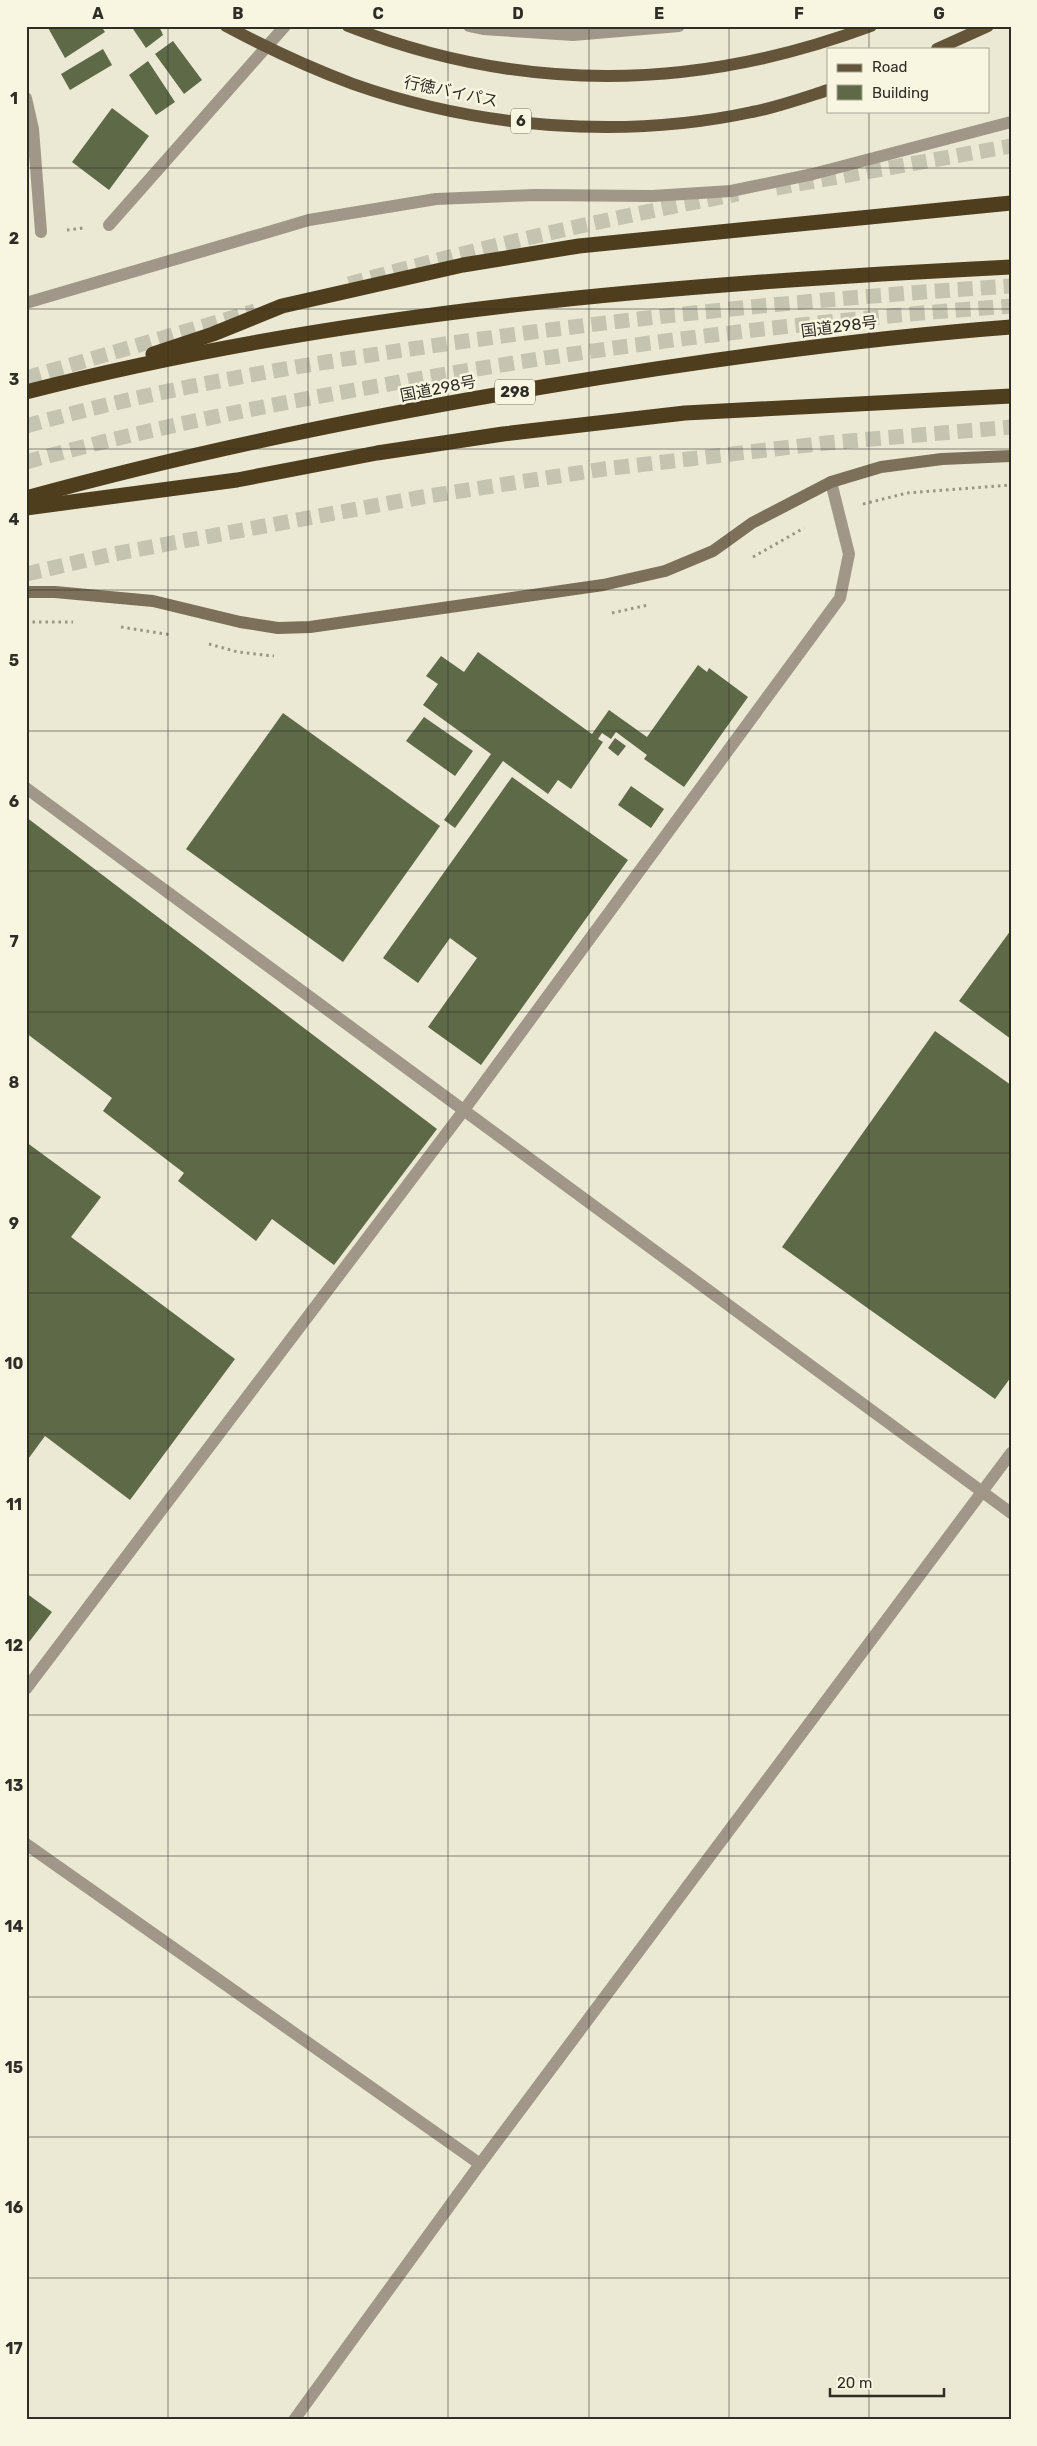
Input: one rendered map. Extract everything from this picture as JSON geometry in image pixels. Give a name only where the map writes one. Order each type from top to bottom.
[{"type":"highway","points":[[26,392],[95,374],[213,334],[282,306],[463,265],[579,246],[1011,203]]},
{"type":"highway","points":[[95,374],[329,331],[529,303],[665,290],[1011,267]]},
{"type":"highway","name":"国道298号","points":[[26,498],[119,473],[313,430],[458,401],[685,363],[929,333],[1011,327]]},
{"type":"highway","points":[[26,508],[237,480],[377,453],[493,435],[666,415],[1011,396]]},
{"type":"main road","name":"行徳バイパス","points":[[226,26],[274,51],[354,84],[450,111],[519,121],[572,126],[632,126],[697,122],[752,112],[827,90]]},
{"type":"main road","name":"行徳バイパス","points":[[348,26],[392,43],[459,62],[532,73],[609,77],[686,73],[751,63],[824,44],[871,26]]},
{"type":"main road","points":[[939,48],[988,26]]},
{"type":"street","points":[[108,225],[285,26]]},
{"type":"street","points":[[469,26],[484,29],[573,35],[679,26]]},
{"type":"street","points":[[26,98],[33,129],[41,232]]},
{"type":"street","points":[[26,303],[309,220],[436,198],[536,195],[652,196],[731,191],[813,174],[1011,122]]},
{"type":"street","points":[[26,592],[55,592],[144,600],[240,622],[278,628],[310,627],[603,585],[665,571],[713,551],[752,523],[831,482],[881,467],[942,459],[1011,456]]},
{"type":"street","points":[[26,1689],[464,1110],[840,598],[849,554],[831,482]]},
{"type":"street","points":[[26,788],[1011,1513]]},
{"type":"street","points":[[294,2420],[480,2164],[1011,1452]]},
{"type":"street","points":[[26,1844],[480,2164]]},
{"type":"path","points":[[41,232],[108,225]]},
{"type":"building","points":[[47,26],[101,26],[105,32],[65,58]]},
{"type":"building","points":[[131,26],[159,26],[163,35],[146,48]]},
{"type":"building","points":[[173,41],[202,80],[184,94],[155,54]]},
{"type":"building","points":[[103,49],[112,65],[70,90],[61,74]]},
{"type":"building","points":[[148,61],[175,102],[156,115],[129,75]]},
{"type":"building","points":[[112,108],[149,136],[109,190],[72,162]]},
{"type":"building","points":[[478,652],[592,734],[609,710],[647,737],[698,665],[707,672],[709,668],[748,697],[684,787],[644,759],[647,755],[616,732],[611,739],[602,733],[598,739],[603,742],[571,789],[558,780],[548,794],[503,761],[455,828],[444,820],[491,754],[423,705],[438,684],[426,676],[441,656],[464,672]]},
{"type":"building","points":[[283,713],[440,826],[343,962],[186,849]]},
{"type":"building","points":[[424,717],[473,751],[455,776],[406,741]]},
{"type":"building","points":[[615,738],[626,746],[618,756],[608,748]]},
{"type":"building","points":[[512,777],[628,860],[481,1065],[428,1027],[477,958],[450,938],[418,983],[383,958]]},
{"type":"building","points":[[631,786],[664,809],[651,828],[618,805]]},
{"type":"building","points":[[26,817],[437,1129],[334,1265],[272,1219],[256,1241],[178,1181],[184,1173],[103,1111],[112,1098],[26,1033]]},
{"type":"building","points":[[1011,930],[1011,1039],[959,1001]]},
{"type":"building","points":[[935,1031],[1011,1085],[1011,1377],[995,1399],[782,1247]]},
{"type":"building","points":[[26,1142],[101,1197],[71,1237],[235,1359],[130,1500],[45,1436],[26,1462]]},
{"type":"building","points":[[26,1593],[52,1612],[26,1646]]},
{"type":"tunnel","points":[[776,188],[1011,146]]},
{"type":"tunnel","points":[[349,284],[543,235],[640,213],[738,194]]},
{"type":"tunnel","points":[[26,426],[72,413],[214,382],[356,357],[479,339],[782,304],[1011,286]]},
{"type":"tunnel","points":[[26,462],[161,428],[252,409],[544,358],[699,337],[855,319],[1011,306]]},
{"type":"tunnel","points":[[26,378],[255,311]]},
{"type":"tunnel","points":[[26,574],[113,554],[422,497],[604,469],[826,443],[1011,427]]}]
